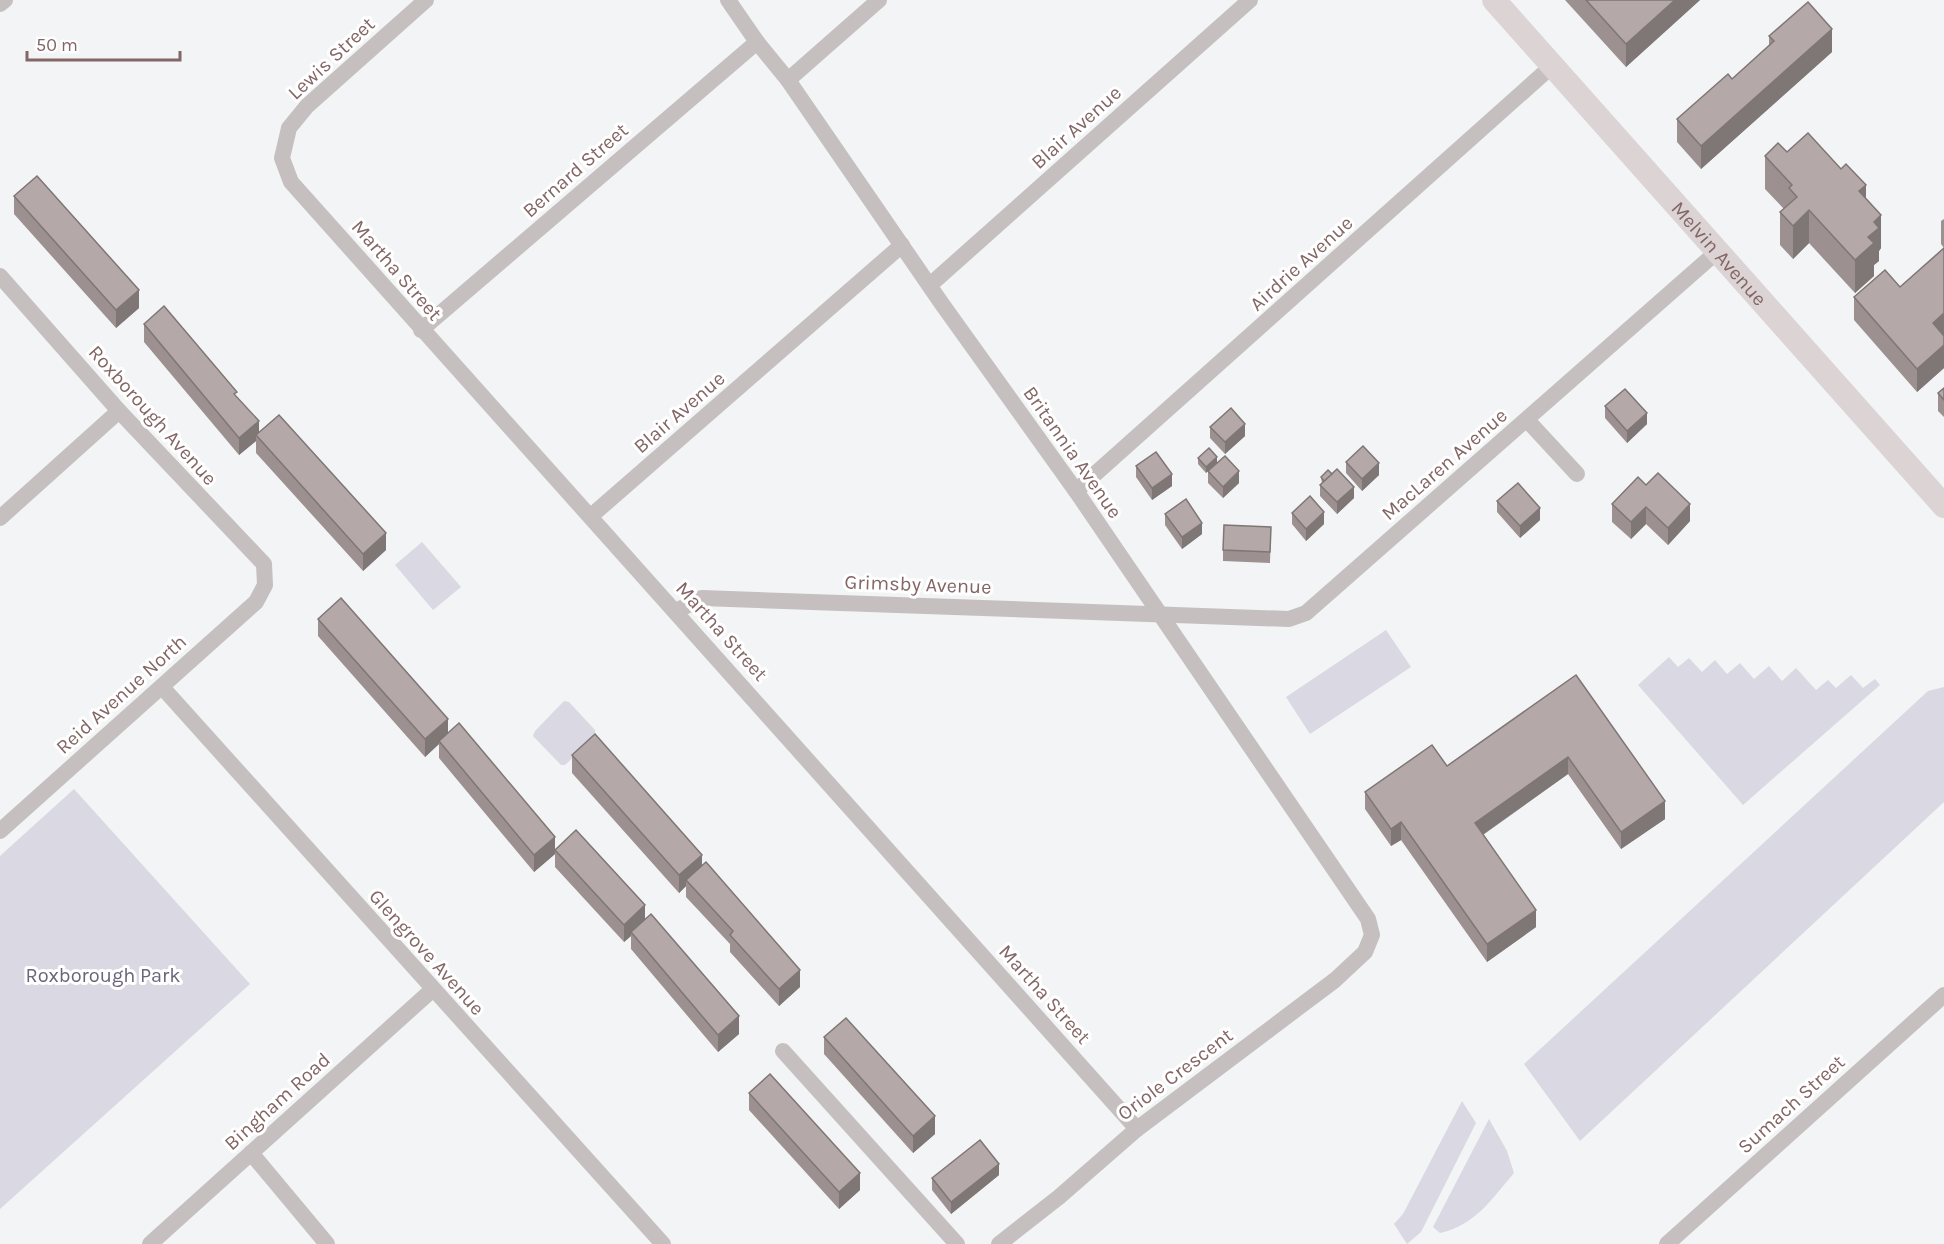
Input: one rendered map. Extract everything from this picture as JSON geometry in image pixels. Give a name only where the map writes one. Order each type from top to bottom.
[{"type":"street","points":[[0,4],[5,0]]},
{"type":"street","name":"Lewis Street","points":[[282,158],[289,128],[307,106],[426,0]]},
{"type":"street","name":"Britannia Avenue","points":[[728,0],[757,42],[788,80],[1162,614],[1363,911],[1372,935]]},
{"type":"street","points":[[788,80],[879,0]]},
{"type":"street","name":"Blair Avenue","points":[[930,285],[1250,0]]},
{"type":"street","name":"Melvin Avenue","points":[[1494,0],[1719,250],[1944,506]]},
{"type":"street","name":"Bernard Street","points":[[422,330],[757,42]]},
{"type":"street","name":"Airdrie Avenue","points":[[1076,491],[1553,65]]},
{"type":"street","name":"Martha Street","points":[[282,158],[291,182],[1137,1129]]},
{"type":"street","name":"Blair Avenue","points":[[591,516],[902,245]]},
{"type":"street","name":"MacLaren Avenue","points":[[1162,614],[1289,619],[1306,613],[1719,250]]},
{"type":"street","name":"Roxborough Avenue","points":[[0,276],[119,411],[264,564],[265,585]]},
{"type":"street","points":[[0,519],[119,411]]},
{"type":"street","points":[[1527,420],[1577,474]]},
{"type":"street","name":"Reid Avenue North","points":[[0,831],[256,602],[265,585]]},
{"type":"street","name":"Grimsby Avenue","points":[[676,611],[702,598],[1162,614]]},
{"type":"street","name":"Glengrove Avenue","points":[[162,687],[432,990],[663,1244]]},
{"type":"street","name":"Oriole Crescent","points":[[999,1244],[1059,1197],[1137,1129],[1335,980],[1365,952],[1372,935]]},
{"type":"street","name":"Bingham Road","points":[[150,1244],[432,990]]},
{"type":"street","name":"Sumach Street","points":[[1667,1244],[1944,995]]},
{"type":"street","points":[[783,1051],[957,1244]]},
{"type":"street","points":[[251,1153],[327,1244]]},
{"type":"green space","points":[[422,542],[461,587],[433,610],[395,565]]},
{"type":"green space","points":[[1386,630],[1411,667],[1310,734],[1286,697]]},
{"type":"green space","points":[[1669,657],[1678,667],[1689,658],[1702,672],[1715,660],[1727,674],[1740,663],[1754,679],[1769,666],[1782,681],[1796,668],[1816,690],[1828,680],[1836,688],[1851,675],[1863,688],[1875,679],[1880,685],[1743,805],[1638,685]]},
{"type":"green space","points":[[1944,687],[1944,802],[1580,1141],[1524,1064],[1928,691]]},
{"type":"green space","points":[[564,701],[569,702],[595,730],[595,737],[565,765],[561,765],[533,736],[535,731]]},
{"type":"green space","name":"Roxborough Park","points":[[74,789],[250,984],[0,1209],[0,856]]},
{"type":"green space","points":[[1462,1101],[1476,1123],[1421,1232],[1407,1244],[1394,1224],[1403,1214]]},
{"type":"green space","points":[[1489,1119],[1507,1151],[1514,1173],[1473,1218],[1440,1233],[1433,1227]]},
{"type":"building","points":[[1586,0],[1675,0],[1626,44]]},
{"type":"building","points":[[1808,2],[1832,29],[1701,146],[1677,119],[1728,74],[1732,79],[1774,41],[1769,36]]},
{"type":"building","points":[[1808,133],[1841,169],[1846,164],[1866,185],[1859,191],[1881,215],[1874,222],[1879,228],[1868,237],[1874,243],[1855,260],[1809,210],[1793,226],[1780,212],[1797,197],[1789,188],[1792,185],[1765,156],[1778,143],[1787,152]]},
{"type":"building","points":[[37,176],[139,290],[116,310],[14,196]]},
{"type":"building","points":[[1944,248],[1944,313],[1933,323],[1944,336],[1944,345],[1917,369],[1854,297],[1885,270],[1900,287]]},
{"type":"building","points":[[164,306],[237,392],[234,394],[259,421],[239,438],[144,324]]},
{"type":"building","points":[[1944,388],[1944,400],[1938,393]]},
{"type":"building","points":[[1625,389],[1647,413],[1627,431],[1605,406]]},
{"type":"building","points":[[1231,408],[1245,424],[1225,442],[1210,427]]},
{"type":"building","points":[[279,415],[386,533],[363,554],[256,435]]},
{"type":"building","points":[[1363,446],[1379,463],[1362,479],[1346,462]]},
{"type":"building","points":[[1209,448],[1217,457],[1206,467],[1198,458]]},
{"type":"building","points":[[1156,452],[1172,474],[1152,488],[1136,466]]},
{"type":"building","points":[[1225,456],[1239,471],[1223,487],[1208,471]]},
{"type":"building","points":[[1337,469],[1354,487],[1337,502],[1320,485]]},
{"type":"building","points":[[1328,470],[1332,474],[1324,481],[1321,477]]},
{"type":"building","points":[[1658,473],[1690,504],[1668,528],[1646,507],[1631,522],[1612,504],[1638,477],[1646,485]]},
{"type":"building","points":[[1518,483],[1540,508],[1520,526],[1497,501]]},
{"type":"building","points":[[1310,496],[1324,512],[1306,529],[1292,513]]},
{"type":"building","points":[[1186,499],[1202,523],[1182,537],[1165,514]]},
{"type":"building","points":[[1224,525],[1271,527],[1270,552],[1223,550]]},
{"type":"building","points":[[341,598],[448,719],[425,739],[318,619]]},
{"type":"building","points":[[1576,675],[1665,801],[1621,832],[1568,757],[1475,823],[1536,910],[1487,944],[1401,822],[1391,829],[1365,792],[1432,745],[1447,766]]},
{"type":"building","points":[[459,723],[555,837],[534,855],[439,741]]},
{"type":"building","points":[[595,734],[702,855],[679,875],[572,755]]},
{"type":"building","points":[[576,830],[645,905],[624,925],[555,850]]},
{"type":"building","points":[[706,862],[800,970],[779,989],[730,935],[733,931],[686,880]]},
{"type":"building","points":[[651,914],[739,1016],[718,1035],[631,932]]},
{"type":"building","points":[[846,1018],[935,1116],[913,1136],[824,1037]]},
{"type":"building","points":[[770,1074],[860,1173],[839,1192],[749,1093]]},
{"type":"building","points":[[980,1140],[999,1164],[951,1202],[932,1178]]}]
